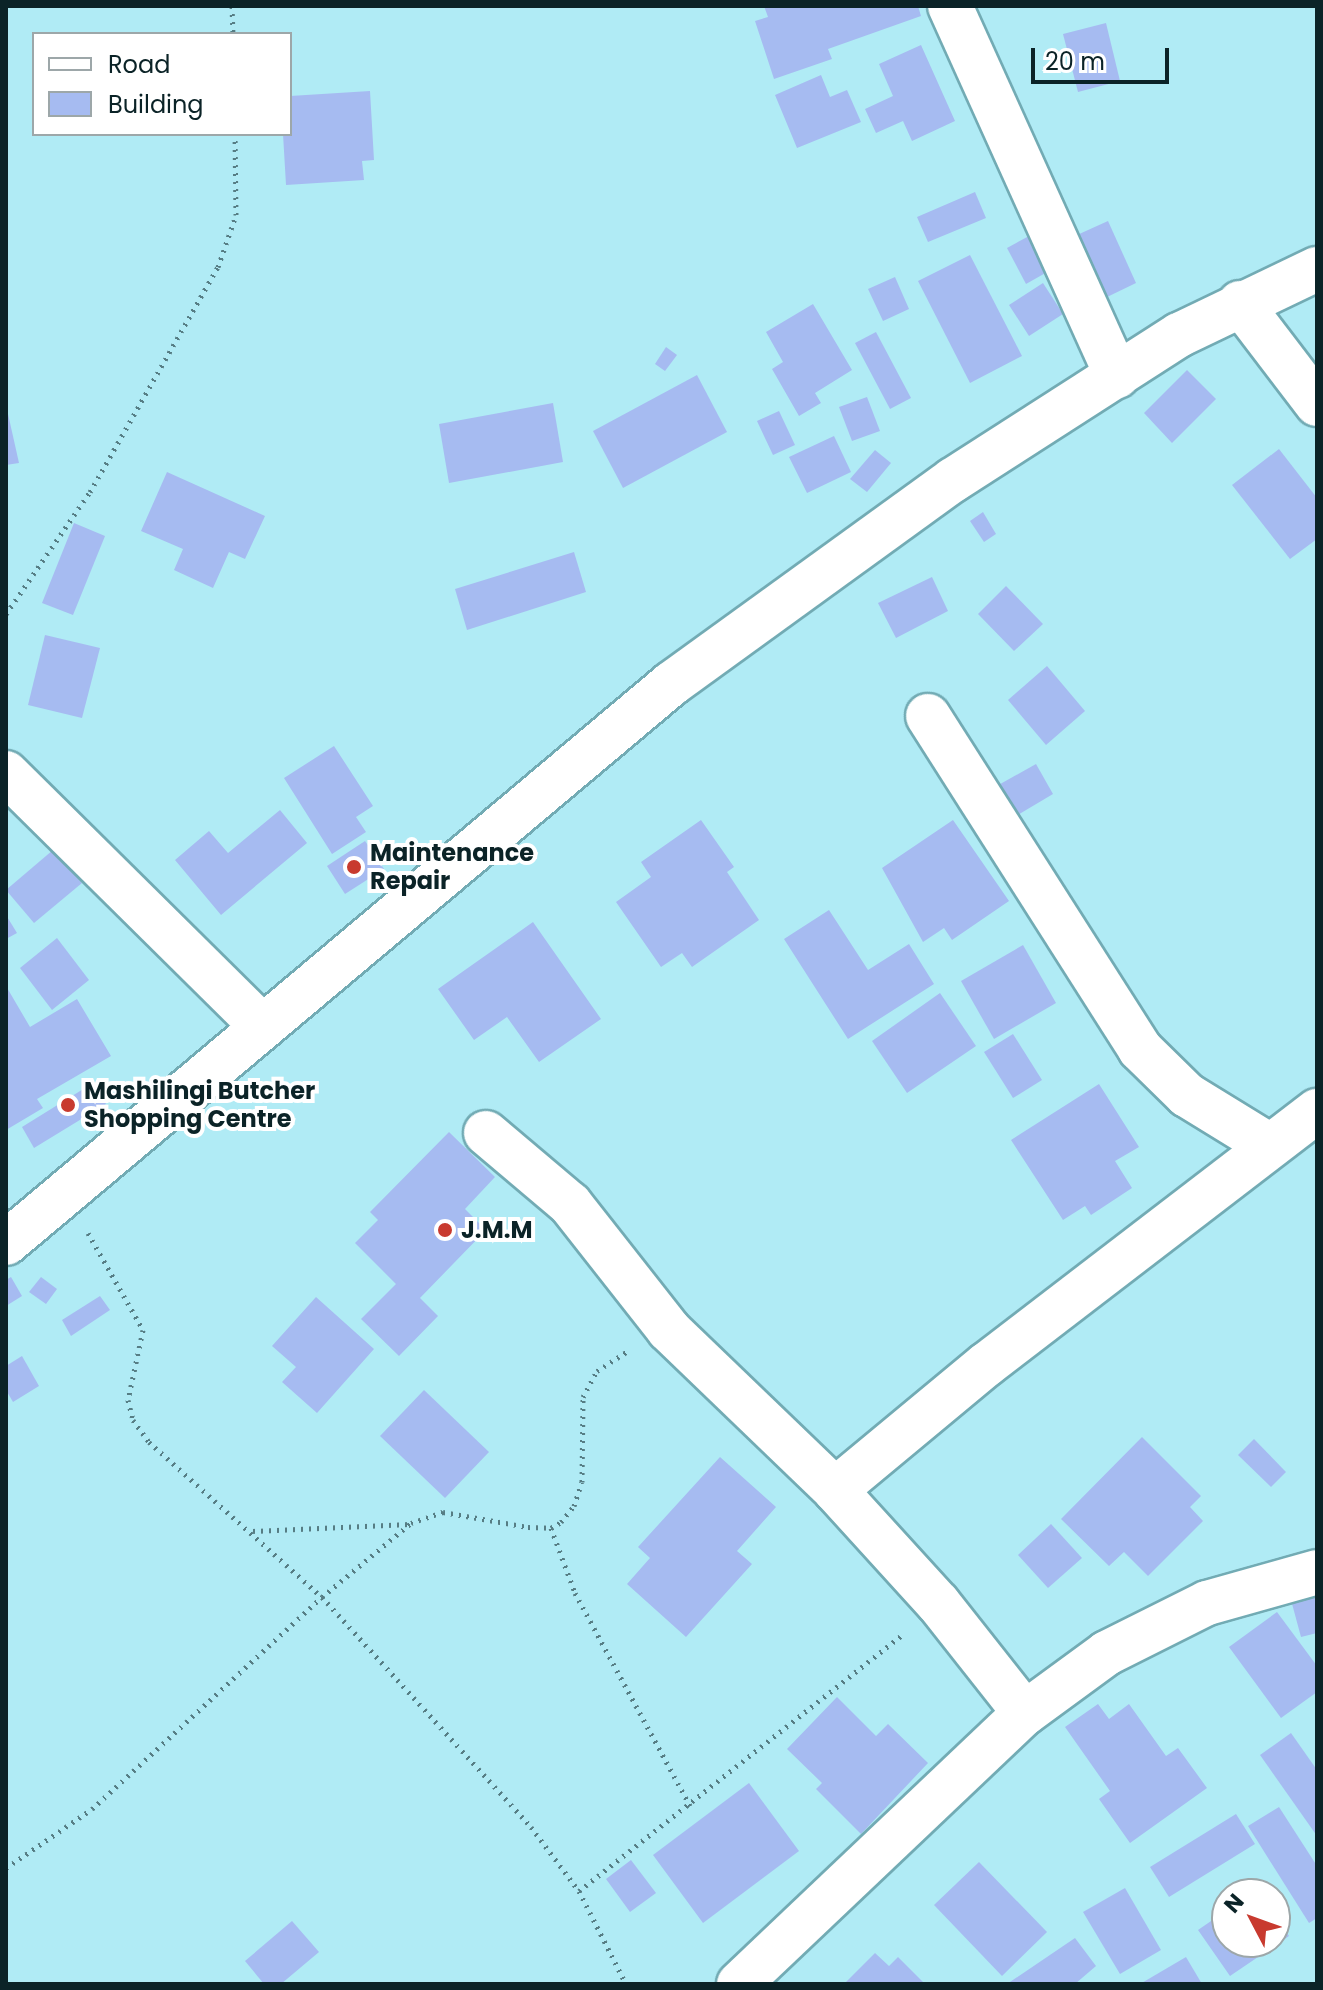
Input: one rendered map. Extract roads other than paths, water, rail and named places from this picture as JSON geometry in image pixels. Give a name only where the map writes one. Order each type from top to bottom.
[{"type":"street","points":[[950,6],[1117,376]]},
{"type":"street","points":[[6,1243],[671,684],[953,480],[1117,376],[1240,303],[1317,269]]},
{"type":"street","points":[[1240,303],[1317,404]]},
{"type":"street","points":[[928,716],[1140,1049],[1187,1095],[1270,1146]]},
{"type":"street","points":[[6,773],[262,1026]]},
{"type":"street","points":[[835,1490],[987,1364],[1317,1111]]},
{"type":"street","points":[[486,1133],[570,1204],[669,1330],[835,1490],[938,1603],[1025,1713]]},
{"type":"street","points":[[739,1984],[1025,1713],[1107,1653],[1207,1603],[1317,1572]]},
{"type":"place","name":"Maintenance Repair","points":[[354,867]]},
{"type":"place","name":"Mashilingi Butcher Shopping Centre","points":[[68,1105]]},
{"type":"place","name":"J.M.M","points":[[445,1230]]}]
